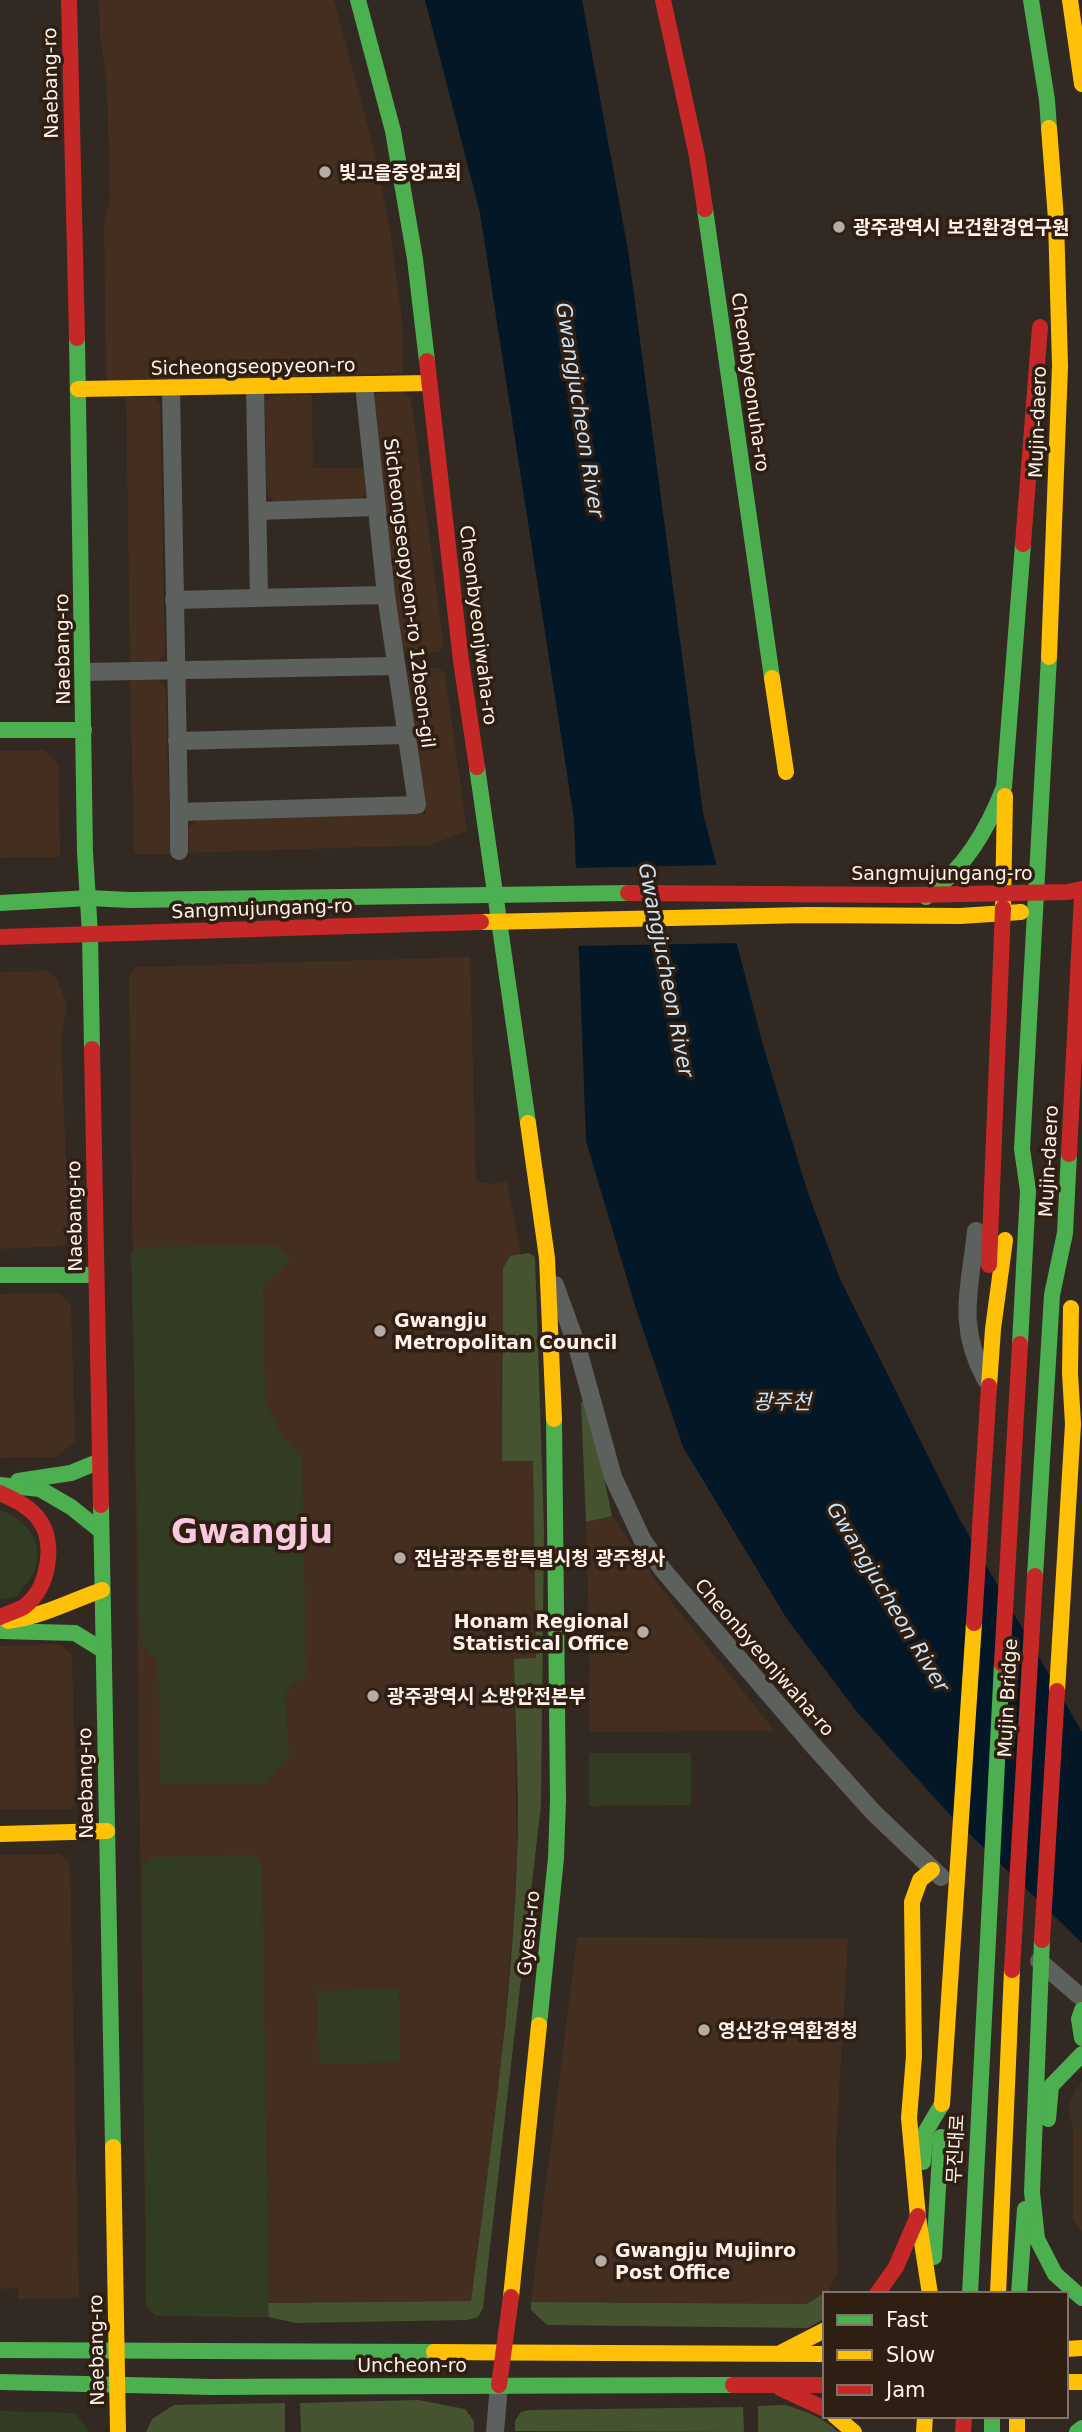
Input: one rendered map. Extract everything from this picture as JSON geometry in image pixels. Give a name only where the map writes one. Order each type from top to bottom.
[{"type":"main road","name":"Naebang-ro","points":[[69,0],[85,852],[90,934],[118,2432]]},
{"type":"main road","name":"Cheonbyeonjwaha-ro","points":[[358,0],[393,131],[415,259],[461,661],[547,1258],[555,1435]]},
{"type":"main road","name":"Cheonbyeonuha-ro","points":[[663,0],[697,156],[786,772]]},
{"type":"main road","name":"Mujin-daero","points":[[1016,1390],[1028,1191],[1023,1149],[1040,847],[1058,440],[1060,330],[1056,219],[1047,100],[1031,0]]},
{"type":"main road","points":[[1070,0],[1082,84]]},
{"type":"main road","points":[[1042,288],[1056,219]]},
{"type":"main road","points":[[996,895],[1041,315]]},
{"type":"main road","name":"Sicheongseopyeon-ro","points":[[78,389],[429,383]]},
{"type":"main road","points":[[0,730],[84,730]]},
{"type":"main road","points":[[926,897],[940,888],[963,862],[988,825],[1004,787]]},
{"type":"main road","name":"Sangmujungang-ro","points":[[0,903],[89,898],[129,900],[522,893],[802,893],[926,897],[1082,890]]},
{"type":"main road","name":"Mujin-daero","points":[[1046,1389],[1052,1295],[1065,1233],[1082,896]]},
{"type":"main road","name":"Sangmujungang-ro","points":[[0,937],[499,921],[807,915],[996,915],[1069,908]]},
{"type":"main road","points":[[993,1329],[988,1305],[996,915]]},
{"type":"main road","points":[[1013,1188],[1023,1149]]},
{"type":"main road","points":[[930,2292],[936,2237],[942,2104],[993,1329],[1006,1225]]},
{"type":"main road","points":[[1065,1233],[1070,1288],[1073,1424],[1038,2005],[1032,2192],[1037,2239],[1055,2274],[1082,2298]]},
{"type":"main road","points":[[0,1275],[96,1275]]},
{"type":"main road","name":"Mujin Bridge","points":[[998,2292],[1010,2010],[1046,1389]]},
{"type":"main road","name":"Mujin Bridge","points":[[983,2006],[1016,1390]]},
{"type":"main road","points":[[1073,1424],[1082,1409],[1082,1398]]},
{"type":"main road","name":"Gyesu-ro","points":[[499,2385],[505,2353],[556,1858],[558,1787],[555,1435]]},
{"type":"main road","points":[[0,1485],[71,1473],[100,1461]]},
{"type":"main road","points":[[0,1485],[40,1489],[71,1507],[101,1531]]},
{"type":"main road","points":[[0,1493],[29,1507],[40,1520],[49,1539],[44,1576],[36,1593],[25,1606],[0,1616]]},
{"type":"main road","points":[[0,1622],[33,1618],[52,1608],[102,1590]]},
{"type":"main road","points":[[0,1631],[75,1633],[103,1651]]},
{"type":"main road","points":[[0,1834],[107,1831]]},
{"type":"main road","points":[[930,2292],[918,2217],[909,2118],[914,2056],[912,1902],[920,1880],[932,1870]]},
{"type":"main road","name":"무진대로","points":[[970,2292],[983,2006]]},
{"type":"main road","points":[[1082,2010],[1079,2019],[1082,2038]]},
{"type":"main road","points":[[1019,2292],[1032,2143],[1051,2086],[1082,2054]]},
{"type":"main road","points":[[1051,2086],[1043,2194],[1045,2225],[1052,2250],[1064,2269],[1082,2287]]},
{"type":"main road","points":[[879,2292],[905,2249],[918,2217],[926,2131],[942,2104]]},
{"type":"main road","points":[[1032,2143],[1043,2194]]},
{"type":"main road","points":[[936,2237],[954,2262],[973,2273],[988,2270],[1021,2246]]},
{"type":"main road","points":[[777,2354],[823,2331]]},
{"type":"main road","name":"Uncheon-ro","points":[[0,2350],[823,2354]]},
{"type":"main road","name":"Uncheon-ro","points":[[0,2382],[212,2387],[823,2385]]},
{"type":"main road","points":[[773,2385],[823,2408]]},
{"type":"main road","points":[[837,2418],[854,2432]]},
{"type":"main road","points":[[1077,2432],[1082,2428]]},
{"type":"street","name":"Sicheongseopyeon-ro 12beon-gil","points":[[179,812],[417,805],[386,595],[364,385]]},
{"type":"street","points":[[255,387],[259,597]]},
{"type":"street","points":[[171,388],[180,851]]},
{"type":"street","points":[[258,511],[376,507]]},
{"type":"street","points":[[174,600],[386,595]]},
{"type":"street","points":[[83,672],[395,666]]},
{"type":"street","points":[[177,741],[407,735]]},
{"type":"street","points":[[996,895],[978,1217],[966,1321],[974,1358],[1082,1557]]},
{"type":"street","name":"Cheonbyeonjwaha-ro","points":[[547,1258],[565,1319],[580,1356],[613,1477],[642,1539],[663,1570],[873,1812],[932,1870],[1082,1998]]},
{"type":"street","name":"Gyesu-ro","points":[[495,2432],[499,2385]]},
{"type":"shaded area","points":[[99,0],[334,0],[373,146],[390,231],[402,318],[403,373],[106,383],[104,222],[110,198],[107,87],[100,35]]},
{"type":"shaded area","points":[[401,391],[411,399],[444,646],[438,652],[410,655],[402,649],[370,401],[377,393]]},
{"type":"shaded area","points":[[312,394],[313,468],[363,468],[366,493],[358,501],[275,503],[267,494],[265,402],[273,395]]},
{"type":"shaded area","points":[[126,397],[153,397],[160,404],[165,654],[157,663],[130,663]]},
{"type":"shaded area","points":[[439,668],[445,674],[467,831],[430,845],[189,853],[188,828],[199,818],[426,814],[403,678],[408,671]]},
{"type":"shaded area","points":[[158,679],[166,688],[170,854],[134,854],[130,680]]},
{"type":"shaded area","points":[[44,750],[59,765],[60,857],[0,858],[0,751]]},
{"type":"shaded area","points":[[470,957],[476,1181],[493,1184],[507,1180],[521,1255],[503,1268],[502,1461],[533,1461],[536,1659],[514,1660],[517,1859],[512,1936],[499,2089],[471,2301],[269,2303],[268,2317],[156,2316],[146,2307],[129,976],[136,967]]},
{"type":"shaded area","points":[[47,971],[57,978],[67,1006],[61,1039],[66,1158],[72,1184],[74,1225],[63,1246],[0,1249],[0,972]]},
{"type":"shaded area","points":[[58,1293],[71,1304],[75,1441],[56,1457],[0,1458],[0,1294]]},
{"type":"shaded area","name":"Honam Regional Statistical Office","points":[[612,1516],[670,1600],[775,1731],[589,1732],[586,1522]]},
{"type":"shaded area","points":[[60,1644],[72,1655],[76,1804],[71,1809],[0,1809],[0,1646]]},
{"type":"shaded area","points":[[60,1854],[70,1863],[79,2298],[18,2299],[18,2288],[0,2289],[0,1855]]},
{"type":"shaded area","points":[[577,1937],[848,1939],[836,2147],[837,2274],[829,2290],[807,2304],[531,2302]]},
{"type":"shaded area","points":[[1082,2082],[1082,2132],[1073,2130],[1068,2108]]},
{"type":"shaded area","points":[[1073,2130],[1082,2132],[1082,2232],[1073,2220]]},
{"type":"green space","points":[[276,1245],[290,1259],[263,1289],[265,1400],[282,1435],[302,1457],[306,1676],[291,1686],[285,1694],[289,1755],[265,1784],[160,1784],[158,1660],[141,1643],[131,1254],[139,1247]]},
{"type":"green space","points":[[529,1253],[535,1257],[544,1528],[541,1805],[483,2308],[478,2317],[467,2320],[296,2323],[269,2317],[268,2303],[471,2301],[499,2082],[514,1916],[518,1811],[514,1659],[536,1658],[533,1461],[502,1461],[503,1268],[510,1256]]},
{"type":"green space","points":[[588,1401],[612,1516],[586,1522],[581,1402]]},
{"type":"green space","points":[[0,1510],[11,1515],[29,1530],[37,1550],[37,1561],[34,1572],[16,1596],[0,1600]]},
{"type":"green space","points":[[589,1753],[691,1753],[691,1805],[589,1806]]},
{"type":"green space","points":[[253,1855],[262,1864],[269,2317],[156,2316],[146,2307],[142,1867],[151,1857]]},
{"type":"green space","points":[[399,1989],[400,2062],[319,2064],[317,1991]]},
{"type":"green space","points":[[823,2294],[823,2319],[808,2328],[547,2325],[531,2310],[531,2302],[807,2304]]},
{"type":"green space","points":[[418,2400],[465,2409],[474,2421],[474,2432],[301,2432],[300,2403]]},
{"type":"green space","points":[[285,2403],[285,2432],[146,2432],[152,2419],[174,2405]]},
{"type":"green space","points":[[785,2405],[820,2418],[838,2432],[758,2432],[758,2406]]},
{"type":"green space","points":[[743,2407],[744,2432],[515,2431],[515,2421],[521,2412],[530,2410]]},
{"type":"green space","points":[[0,2411],[75,2413],[90,2432],[0,2432]]},
{"type":"water","name":"광주천","points":[[425,0],[582,0],[628,250],[703,813],[763,1045],[807,1190],[840,1279],[960,1520],[1082,1732],[1082,1943],[951,1816],[857,1712],[787,1619],[683,1447],[636,1309],[586,1141],[574,819],[480,213]]},
{"type":"pier","points":[[720,865],[740,943],[575,946],[572,868]]},
{"type":"traffic: fast","points":[[358,0],[393,131],[415,259],[427,361]]},
{"type":"traffic: fast","points":[[1031,0],[1049,128]]},
{"type":"traffic: fast","points":[[705,209],[772,678]]},
{"type":"traffic: fast","points":[[77,338],[85,852],[92,1049]]},
{"type":"traffic: fast","points":[[926,897],[952,874],[973,848],[1004,787],[1023,544]]},
{"type":"traffic: fast","points":[[1020,1344],[1028,1191],[1022,1149],[1049,657]]},
{"type":"traffic: fast","points":[[0,730],[84,730]]},
{"type":"traffic: fast","points":[[477,767],[528,1123]]},
{"type":"traffic: fast","points":[[0,903],[89,898],[129,900],[628,893]]},
{"type":"traffic: fast","points":[[1035,1576],[1052,1295],[1065,1233],[1069,1154]]},
{"type":"traffic: fast","points":[[0,1275],[96,1275]]},
{"type":"traffic: fast","points":[[539,2025],[556,1858],[558,1800],[554,1419]]},
{"type":"traffic: fast","points":[[18,1481],[71,1473],[100,1461]]},
{"type":"traffic: fast","points":[[0,1485],[40,1489],[71,1507],[101,1531]]},
{"type":"traffic: fast","points":[[101,1505],[113,2147]]},
{"type":"traffic: fast","points":[[0,1631],[75,1633],[104,1651]]},
{"type":"traffic: fast","points":[[970,2292],[1002,1664]]},
{"type":"traffic: fast","points":[[1042,1940],[1032,2192],[1037,2239],[1055,2274],[1082,2298]]},
{"type":"traffic: fast","points":[[1082,2010],[1079,2019],[1082,2038]]},
{"type":"traffic: fast","points":[[1048,2119],[1051,2086],[1082,2054]]},
{"type":"traffic: fast","points":[[923,2162],[926,2131],[942,2104]]},
{"type":"traffic: fast","points":[[934,2257],[941,2137]]},
{"type":"traffic: fast","points":[[1019,2292],[1025,2209]]},
{"type":"traffic: fast","points":[[0,2350],[434,2352]]},
{"type":"traffic: fast","points":[[0,2382],[212,2387],[733,2385]]},
{"type":"traffic: fast","points":[[992,2418],[992,2432]]},
{"type":"traffic: fast","points":[[1077,2432],[1082,2428]]},
{"type":"traffic: slow","points":[[1070,0],[1082,84]]},
{"type":"traffic: slow","points":[[1049,128],[1056,219],[1060,366],[1049,657]]},
{"type":"traffic: slow","points":[[78,389],[429,383]]},
{"type":"traffic: slow","points":[[772,678],[786,772]]},
{"type":"traffic: slow","points":[[1003,908],[1005,796]]},
{"type":"traffic: slow","points":[[481,922],[807,915],[960,916],[1021,912]]},
{"type":"traffic: slow","points":[[528,1123],[547,1258],[554,1419]]},
{"type":"traffic: slow","points":[[989,1386],[993,1329],[1005,1240]]},
{"type":"traffic: slow","points":[[1057,1691],[1073,1424],[1070,1373],[1071,1308]]},
{"type":"traffic: slow","points":[[8,1621],[44,1612],[102,1590]]},
{"type":"traffic: slow","points":[[942,2104],[974,1623]]},
{"type":"traffic: slow","points":[[0,1834],[107,1831]]},
{"type":"traffic: slow","points":[[930,2292],[918,2217],[909,2118],[914,2056],[912,1902],[920,1880],[932,1870]]},
{"type":"traffic: slow","points":[[998,2292],[1012,1970]]},
{"type":"traffic: slow","points":[[511,2297],[539,2025]]},
{"type":"traffic: slow","points":[[113,2147],[118,2432]]},
{"type":"traffic: slow","points":[[782,2352],[823,2331]]},
{"type":"traffic: slow","points":[[1068,2349],[1082,2348]]},
{"type":"traffic: slow","points":[[434,2352],[823,2354]]},
{"type":"traffic: slow","points":[[1068,2382],[1082,2382]]},
{"type":"traffic: slow","points":[[837,2418],[854,2432]]},
{"type":"traffic: slow","points":[[924,2432],[925,2418]]},
{"type":"traffic: slow","points":[[1017,2418],[1017,2432]]},
{"type":"traffic: jam","points":[[69,0],[77,338]]},
{"type":"traffic: jam","points":[[663,0],[697,156],[705,209]]},
{"type":"traffic: jam","points":[[1023,544],[1040,327]]},
{"type":"traffic: jam","points":[[427,361],[461,661],[477,767]]},
{"type":"traffic: jam","points":[[628,893],[911,895],[1068,892],[1082,889]]},
{"type":"traffic: jam","points":[[1069,1154],[1082,896]]},
{"type":"traffic: jam","points":[[989,1265],[1003,908]]},
{"type":"traffic: jam","points":[[0,937],[481,922]]},
{"type":"traffic: jam","points":[[92,1049],[101,1505]]},
{"type":"traffic: jam","points":[[1002,1664],[1020,1344]]},
{"type":"traffic: jam","points":[[974,1623],[989,1386]]},
{"type":"traffic: jam","points":[[0,1493],[22,1504],[36,1516],[48,1542],[47,1566],[39,1589],[22,1608],[0,1617]]},
{"type":"traffic: jam","points":[[1012,1970],[1035,1576]]},
{"type":"traffic: jam","points":[[1042,1940],[1057,1691]]},
{"type":"traffic: jam","points":[[878,2292],[896,2267],[918,2216]]},
{"type":"traffic: jam","points":[[499,2385],[511,2297]]},
{"type":"traffic: jam","points":[[733,2385],[823,2385]]},
{"type":"traffic: jam","points":[[780,2388],[823,2408]]},
{"type":"traffic: jam","points":[[963,2432],[964,2418]]},
{"type":"place","name":"빛고을중앙교회","points":[[325,172]]},
{"type":"place","name":"광주광역시 보건환경연구원","points":[[839,227]]},
{"type":"place","name":"Gwangju Metropolitan Council","points":[[380,1331]]},
{"type":"place","name":"전남광주통합특별시청 광주청사","points":[[400,1558]]},
{"type":"place","name":"Honam Regional Statistical Office","points":[[643,1632]]},
{"type":"place","name":"광주광역시 소방안전본부","points":[[373,1696]]},
{"type":"place","name":"영산강유역환경청","points":[[704,2030]]},
{"type":"place","name":"Gwangju Mujinro Post Office","points":[[601,2261]]},
{"type":"district","name":"Gwangju","points":[[252,1531]]},
{"type":"water label","name":"Gwangjucheon River","points":[[580,410]]},
{"type":"water label","name":"Gwangjucheon River","points":[[666,970]]},
{"type":"water label","name":"Gwangjucheon River","points":[[888,1597]]}]
